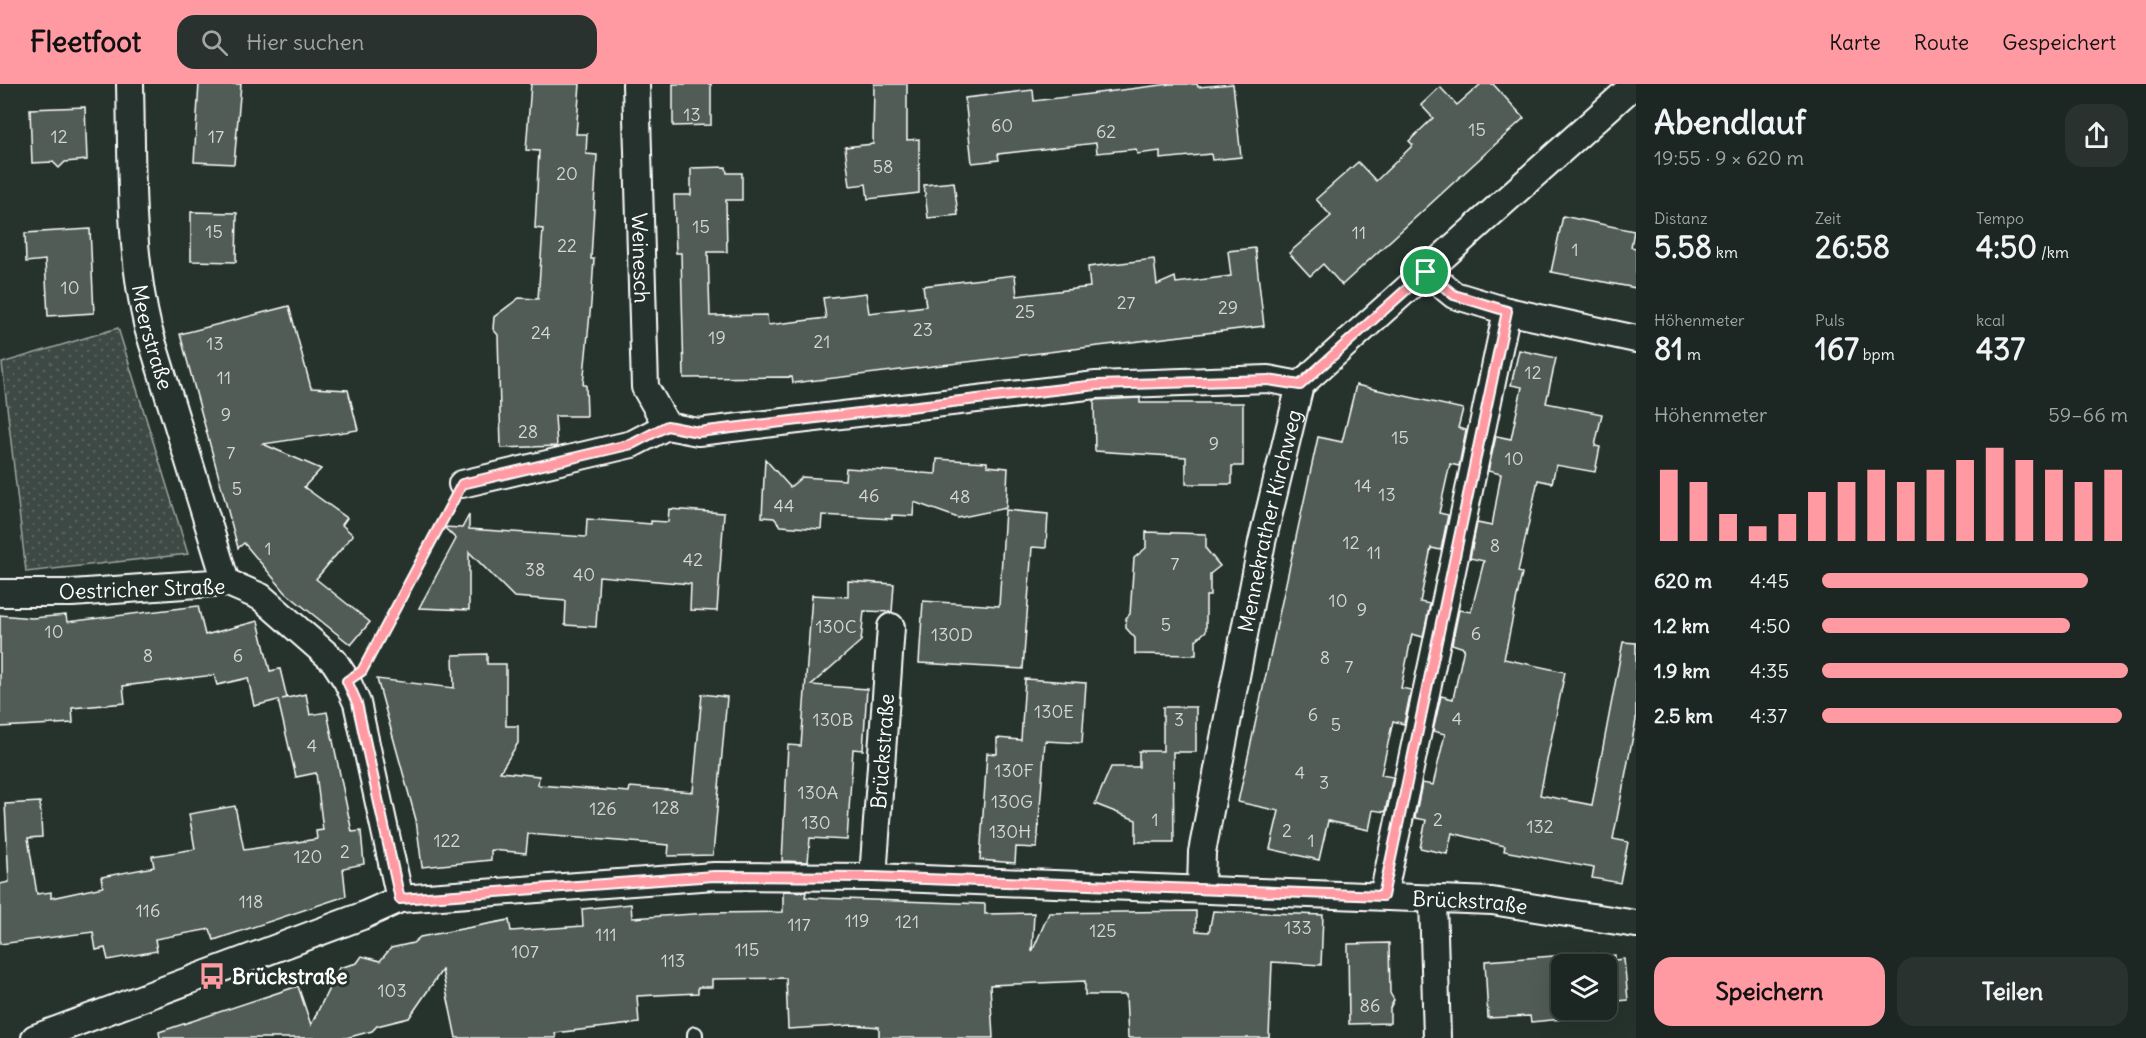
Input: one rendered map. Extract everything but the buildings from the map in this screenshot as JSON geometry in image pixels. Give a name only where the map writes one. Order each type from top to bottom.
[{"type":"street","name":"Meerstraße","points":[[130,84],[134,235],[138,285],[148,328],[226,582]]},
{"type":"street","name":"Weinesch","points":[[636,84],[645,387],[667,426]]},
{"type":"street","name":"Mennekrather Kirchweg","points":[[1201,888],[1202,852],[1262,542],[1300,385],[1635,84]]},
{"type":"street","points":[[1426,272],[1454,295],[1507,311],[1636,339]]},
{"type":"street","points":[[1383,896],[1507,311]]},
{"type":"street","points":[[462,484],[632,444],[667,426],[698,432],[1096,385],[1268,380],[1300,385]]},
{"type":"street","name":"Oestricher Straße","points":[[0,593],[72,593],[226,582],[261,597],[334,661],[347,681],[357,703],[400,899]]},
{"type":"street","name":"Brückstraße","points":[[873,877],[891,627]]},
{"type":"street","name":"Brückstraße","points":[[35,1038],[362,916],[400,899],[714,876],[873,877],[1492,901],[1636,924]]},
{"type":"street","points":[[1433,899],[1437,1038]]},
{"type":"path","points":[[347,681],[362,671],[462,484]]},
{"type":"shaded area","points":[[118,328],[188,554],[26,572],[2,363]]},
{"type":"place","name":"Brückstraße","points":[[212,976]]},
{"type":"route","points":[[1426,272],[1454,295],[1507,311],[1383,896],[873,877],[714,876],[400,899],[357,703],[347,681],[362,671],[462,484],[632,444],[667,426],[698,432],[1096,385],[1268,380],[1300,385],[1426,272]]}]
